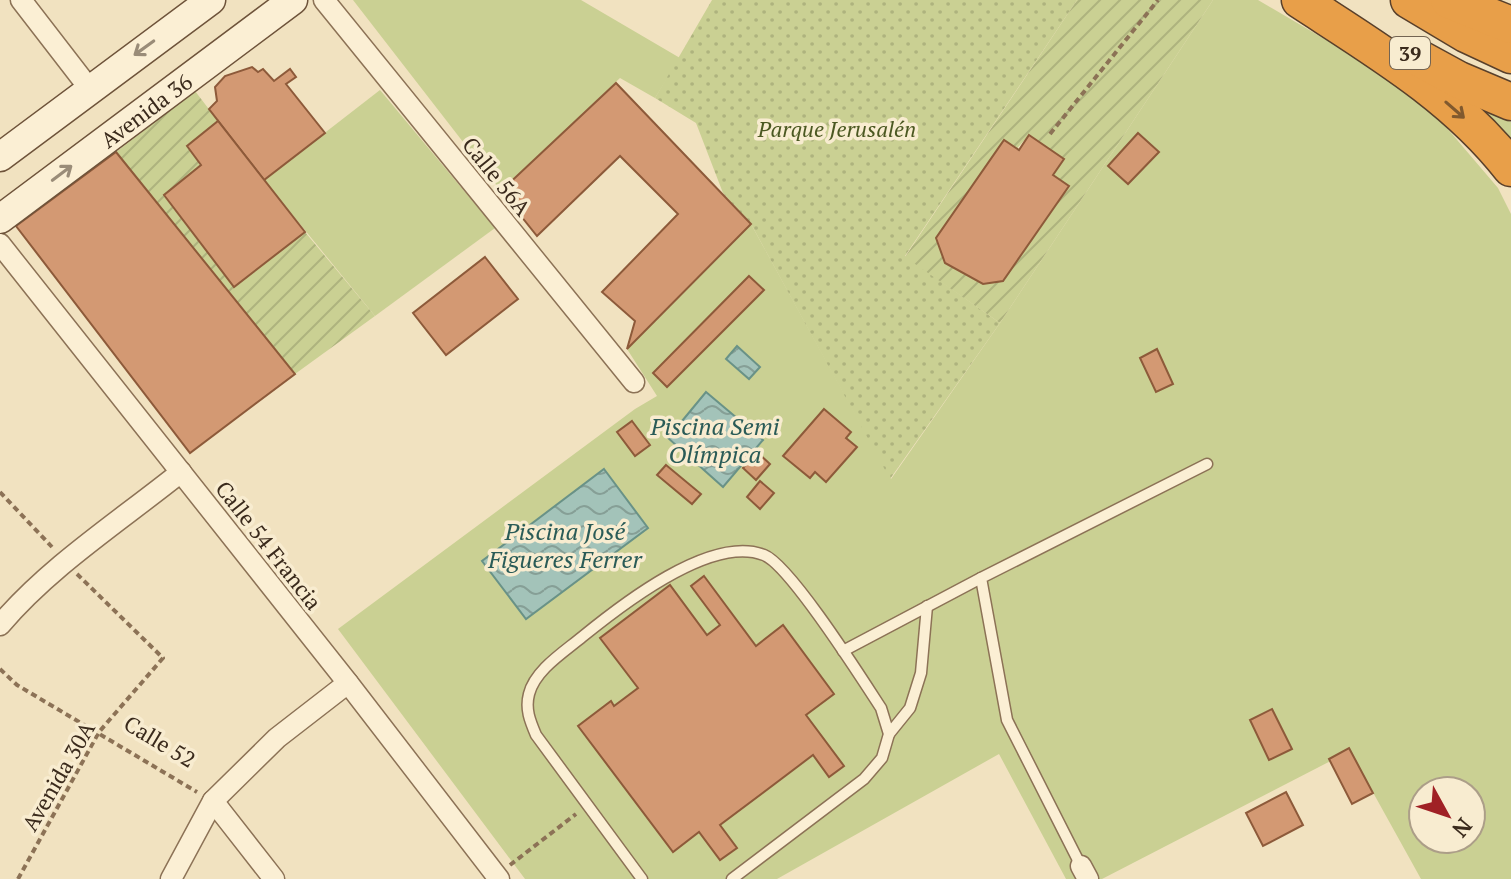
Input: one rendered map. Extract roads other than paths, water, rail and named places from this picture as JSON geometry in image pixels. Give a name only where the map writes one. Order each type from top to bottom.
[{"type":"highway","points":[[1300,0],[1402,66],[1456,110],[1511,168]]},
{"type":"highway","name":"39","points":[[1311,0],[1459,80],[1511,102]]},
{"type":"highway","name":"39","points":[[1409,0],[1466,34],[1511,55]]},
{"type":"highway","points":[[1449,0],[1511,25]]},
{"type":"street","points":[[21,0],[89,88]]},
{"type":"street","name":"Avenida 36","points":[[0,219],[293,0]]},
{"type":"street","name":"Calle 56A","points":[[324,0],[634,382]]},
{"type":"street","points":[[0,157],[208,1]]},
{"type":"street","name":"Calle 54 Francia","points":[[0,244],[348,683],[498,878]]},
{"type":"street","points":[[0,625],[16,606],[66,563],[181,472]]},
{"type":"street","points":[[171,879],[213,801],[277,738],[348,683]]},
{"type":"street","points":[[213,801],[274,879]]},
{"type":"lane","points":[[843,651],[1207,464]]},
{"type":"lane","points":[[642,879],[536,735],[527,712],[529,691],[549,664],[646,587],[685,568],[733,551],[765,555],[786,573],[843,651],[881,708],[889,734]]},
{"type":"lane","points":[[981,578],[1007,720],[1084,873]]},
{"type":"lane","points":[[732,879],[864,779],[882,758],[889,734],[910,708],[921,673],[927,606]]},
{"type":"water","points":[[737,346],[760,367],[749,379],[726,359]]},
{"type":"water","name":"Piscina Semi Olímpica","points":[[706,392],[763,440],[723,487],[668,438]]},
{"type":"water","name":"Piscina José Figueres Ferrer","points":[[604,469],[648,528],[526,619],[482,561]]},
{"type":"park label","name":"Parque Jerusalén","points":[[837,128]]}]
